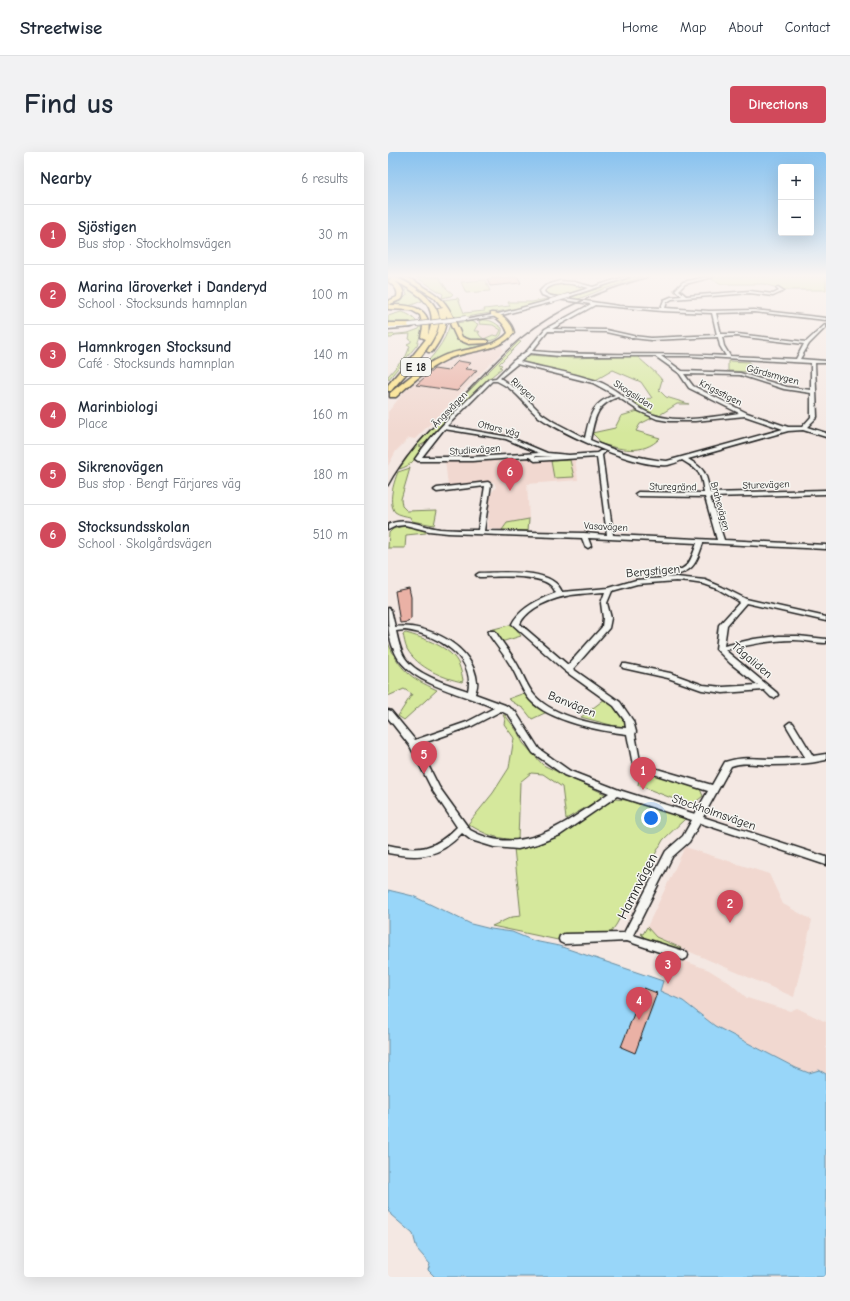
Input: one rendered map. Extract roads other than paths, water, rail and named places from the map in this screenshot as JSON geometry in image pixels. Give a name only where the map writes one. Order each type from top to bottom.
[{"type":"highway","points":[[413,360],[413,355],[422,341],[426,330]]},
{"type":"highway","name":"E 18","points":[[390,395],[429,338],[432,330]]},
{"type":"highway","name":"E 18","points":[[390,395],[432,348],[439,338],[442,330]]},
{"type":"highway","points":[[455,330],[459,338],[464,340],[488,342],[501,338],[505,335],[505,330]]},
{"type":"highway","points":[[390,395],[439,361],[500,342],[508,338],[511,334],[510,330]]},
{"type":"street","points":[[547,330],[606,331],[647,338],[737,334],[807,343]]},
{"type":"street","name":"Ringen","points":[[547,330],[529,352],[499,375],[498,379],[515,390],[540,415],[566,431],[587,441],[608,449],[657,463],[684,459],[788,430],[803,428]]},
{"type":"street","points":[[718,330],[722,346],[729,357]]},
{"type":"street","points":[[797,361],[807,343],[821,330]]},
{"type":"street","points":[[529,352],[559,355],[656,355],[826,362]]},
{"type":"street","name":"Krigsstigen","points":[[656,355],[681,372],[692,387],[745,414],[788,430]]},
{"type":"street","points":[[813,361],[812,392],[814,417],[803,428],[826,435]]},
{"type":"street","name":"Skogsliden","points":[[515,362],[595,382],[611,390],[617,396],[646,414],[664,419],[677,420],[745,414]]},
{"type":"street","name":"Gärdsmygen","points":[[681,372],[740,374],[786,388],[812,392]]},
{"type":"street","name":"Ängsvägen","points":[[418,459],[424,449],[444,427],[491,380],[498,379]]},
{"type":"street","points":[[587,441],[595,409],[610,397],[617,396]]},
{"type":"street","name":"Ottars väg","points":[[444,427],[506,438],[546,454]]},
{"type":"street","points":[[608,449],[599,454],[610,536]]},
{"type":"street","name":"Studievägen","points":[[418,459],[472,459],[546,454],[569,457]]},
{"type":"street","name":"Studievägen","points":[[532,455],[534,459],[599,454]]},
{"type":"street","name":"Brahevägen","points":[[684,459],[697,467],[704,475],[707,495],[721,542]]},
{"type":"street","points":[[437,490],[488,484],[481,532]]},
{"type":"street","name":"Sturevägen","points":[[707,495],[826,492]]},
{"type":"street","name":"Sturegränd","points":[[638,494],[707,495]]},
{"type":"street","name":"Vasavägen","points":[[388,528],[402,523],[437,530],[610,536],[826,547]]},
{"type":"street","points":[[584,535],[588,546]]},
{"type":"street","points":[[636,582],[684,572],[689,568],[701,541]]},
{"type":"street","points":[[479,575],[515,575],[544,578],[555,586],[560,595],[515,617],[516,624],[519,629],[568,669],[617,704],[629,721],[636,763],[647,769],[714,789]]},
{"type":"street","name":"Bergstigen","points":[[560,595],[609,590],[636,582],[676,579],[705,582],[731,593],[744,601],[826,619]]},
{"type":"street","points":[[568,669],[606,628],[607,618],[604,603],[609,590]]},
{"type":"street","name":"Tågaliden","points":[[744,601],[723,625],[720,649],[729,659],[774,695]]},
{"type":"street","name":"Stockholmsvägen","points":[[388,610],[397,650],[403,661],[413,670],[438,684],[502,707],[512,713],[536,751],[567,773],[616,792],[826,861]]},
{"type":"street","points":[[393,629],[405,628],[421,631],[451,645],[463,655],[472,672],[474,688],[471,696]]},
{"type":"street","name":"Banvägen","points":[[492,634],[513,662],[529,693],[537,702],[548,709],[578,721],[609,730],[632,732]]},
{"type":"street","points":[[720,649],[766,639],[790,638],[826,641]]},
{"type":"street","points":[[626,666],[670,676],[702,687],[716,689],[765,687]]},
{"type":"street","points":[[413,744],[451,731],[489,715],[502,707]]},
{"type":"street","points":[[388,713],[391,724],[413,744],[436,789],[462,827],[474,837],[494,843],[518,845],[534,841],[557,832],[616,792]]},
{"type":"street","points":[[790,725],[811,760]]},
{"type":"street","name":"Hamnvägen","points":[[564,939],[627,937],[669,854],[686,839],[728,764],[739,760],[770,762],[811,760],[826,757]]},
{"type":"street","points":[[388,849],[404,853],[420,854],[434,850],[450,841],[462,827]]},
{"type":"street","points":[[627,937],[683,955]]},
{"type":"water","points":[[388,890],[413,896],[471,924],[512,932],[534,941],[559,946],[663,981],[660,991],[683,1001],[715,1026],[796,1068],[809,1073],[819,1070],[826,1074],[826,1277],[435,1277],[428,1270],[430,1264],[417,1249],[413,1234],[391,1215],[388,1207]]},
{"type":"railway","points":[[388,486],[402,463],[427,433],[495,362],[533,330]]},
{"type":"place","name":"Stocksundsskolan","points":[[510,491]]},
{"type":"place","name":"Sikrenovägen","points":[[424,774]]},
{"type":"place","name":"Sjöstigen","points":[[643,790]]},
{"type":"place","name":"Marina läroverket i Danderyd","points":[[730,923]]},
{"type":"place","name":"Hamnkrogen Stocksund","points":[[668,984]]},
{"type":"place","name":"Marinbiologi","points":[[639,1020]]}]
